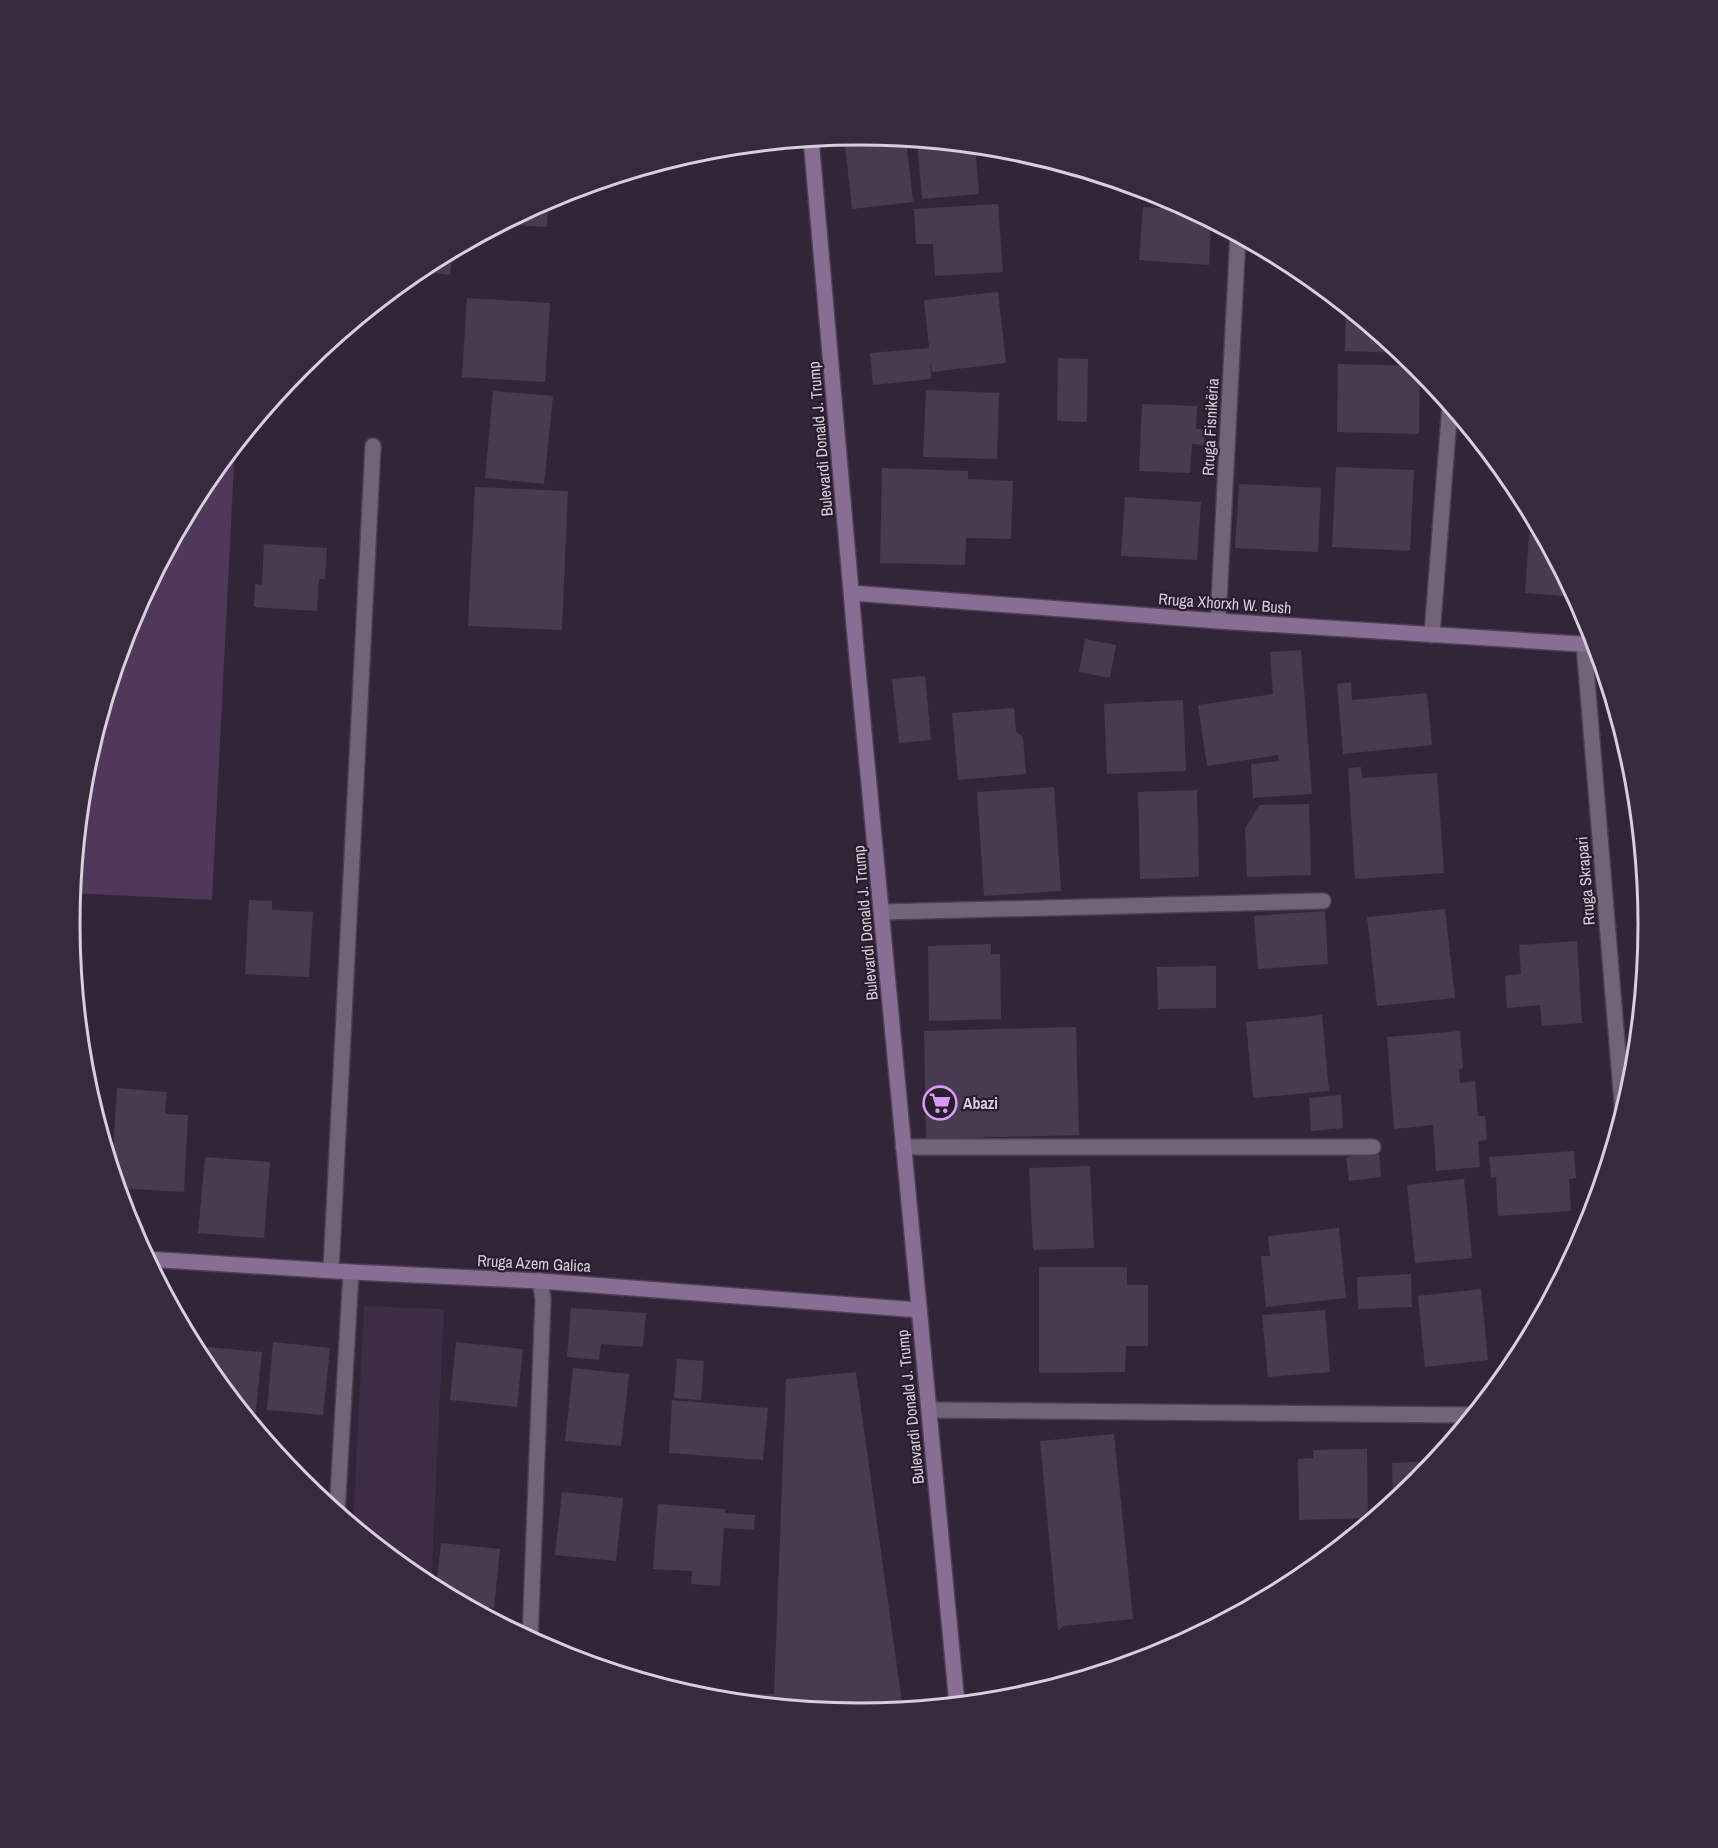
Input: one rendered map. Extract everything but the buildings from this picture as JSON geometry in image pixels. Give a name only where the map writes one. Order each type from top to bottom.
[{"type":"main road","name":"Bulevardi Donald J. Trump","points":[[812,146],[903,1147],[956,1697]]},
{"type":"main road","name":"Rruga Xhorxh W. Bush","points":[[852,592],[1218,621],[1586,644]]},
{"type":"main road","name":"Rruga Azem Galica","points":[[156,1260],[540,1281],[919,1310]]},
{"type":"street","name":"Rruga Fisnikëria","points":[[1218,621],[1238,243]]},
{"type":"street","points":[[1432,635],[1449,415]]},
{"type":"street","points":[[331,1270],[373,446]]},
{"type":"street","name":"Rruga Skrapari","points":[[1591,657],[1621,1088]]},
{"type":"street","points":[[882,912],[1323,902]]},
{"type":"street","points":[[903,1147],[1373,1147]]},
{"type":"street","points":[[338,1503],[351,1272]]},
{"type":"street","points":[[530,1630],[543,1299],[540,1281]]},
{"type":"street","points":[[929,1410],[1465,1414]]},
{"type":"shaded area","points":[[234,458],[212,900],[81,893],[81,873],[94,772],[121,673],[160,579],[184,534]]},
{"type":"shaded area","points":[[364,1306],[444,1309],[432,1575],[353,1517]]},
{"type":"place","name":"Abazi","points":[[940,1103]]}]
